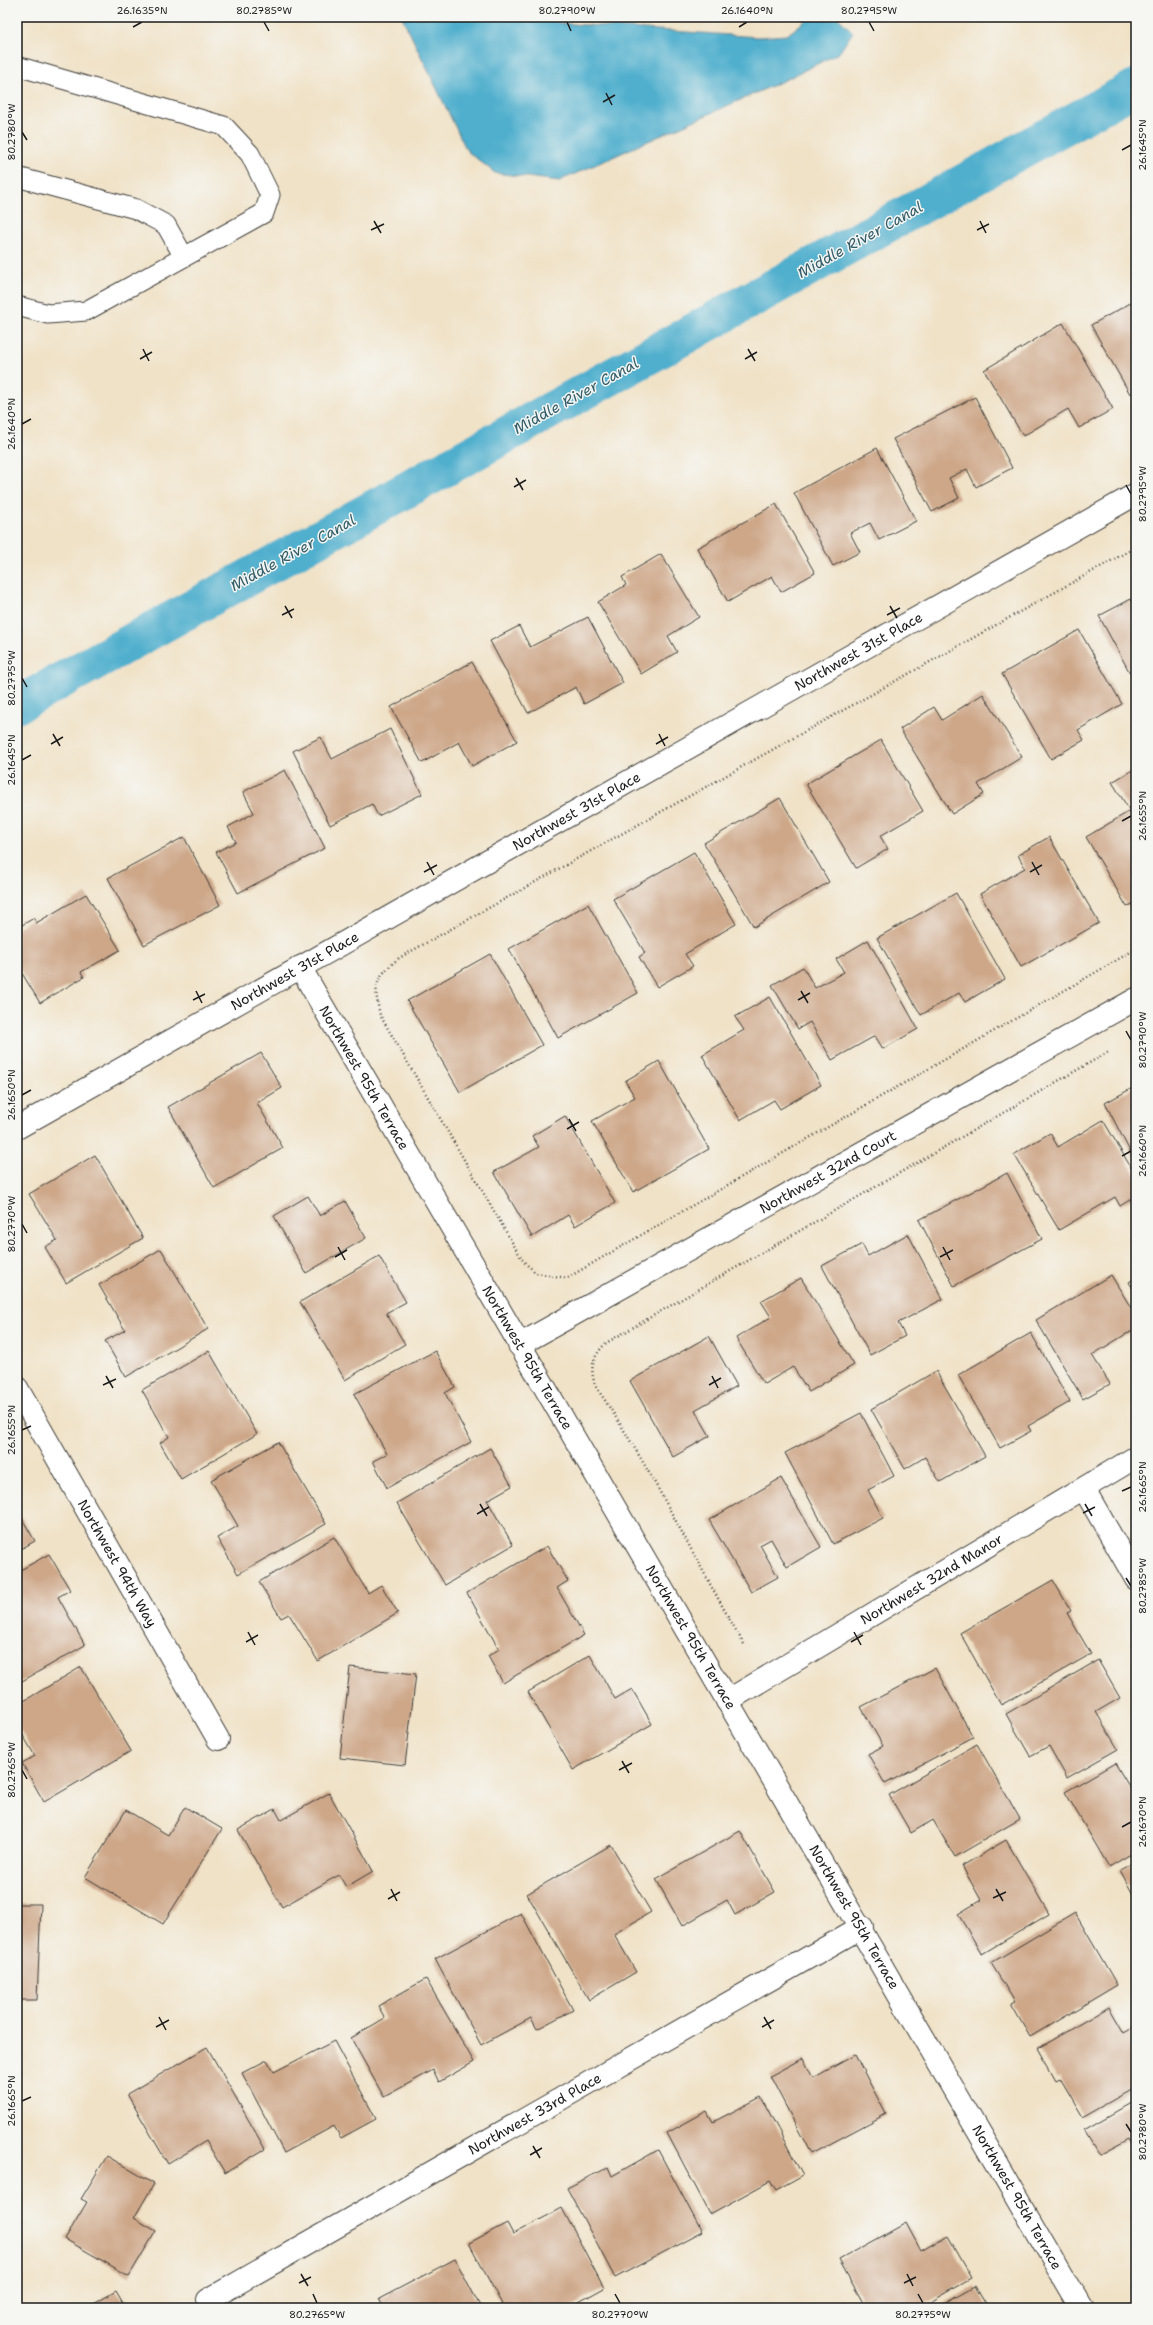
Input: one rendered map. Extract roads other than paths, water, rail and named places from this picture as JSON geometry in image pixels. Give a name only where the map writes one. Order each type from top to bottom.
[{"type":"street","name":"Northwest 31st Place","points":[[17,1128],[1136,494]]},
{"type":"street","name":"Northwest 95th Terrace","points":[[300,967],[727,1701],[862,1927],[1081,2308]]},
{"type":"street","name":"Northwest 32nd Court","points":[[519,1345],[1136,999]]},
{"type":"street","name":"Northwest 94th Way","points":[[17,1388],[218,1739]]},
{"type":"street","name":"Northwest 32nd Manor","points":[[727,1701],[1136,1457]]},
{"type":"street","points":[[1084,1489],[1136,1579]]},
{"type":"street","name":"Northwest 33rd Place","points":[[208,2300],[862,1927]]},
{"type":"lane","points":[[17,66],[224,126],[250,154],[270,196],[264,213],[86,311],[48,314],[17,306]]},
{"type":"lane","points":[[17,177],[136,209],[166,225],[184,257]]},
{"type":"water","points":[[402,17],[548,17],[559,23],[758,37],[787,35],[810,17],[837,17],[853,32],[839,53],[785,80],[559,181],[495,173],[467,151]]},
{"type":"waterway","name":"Middle River Canal","points":[[17,705],[1136,87]]}]
